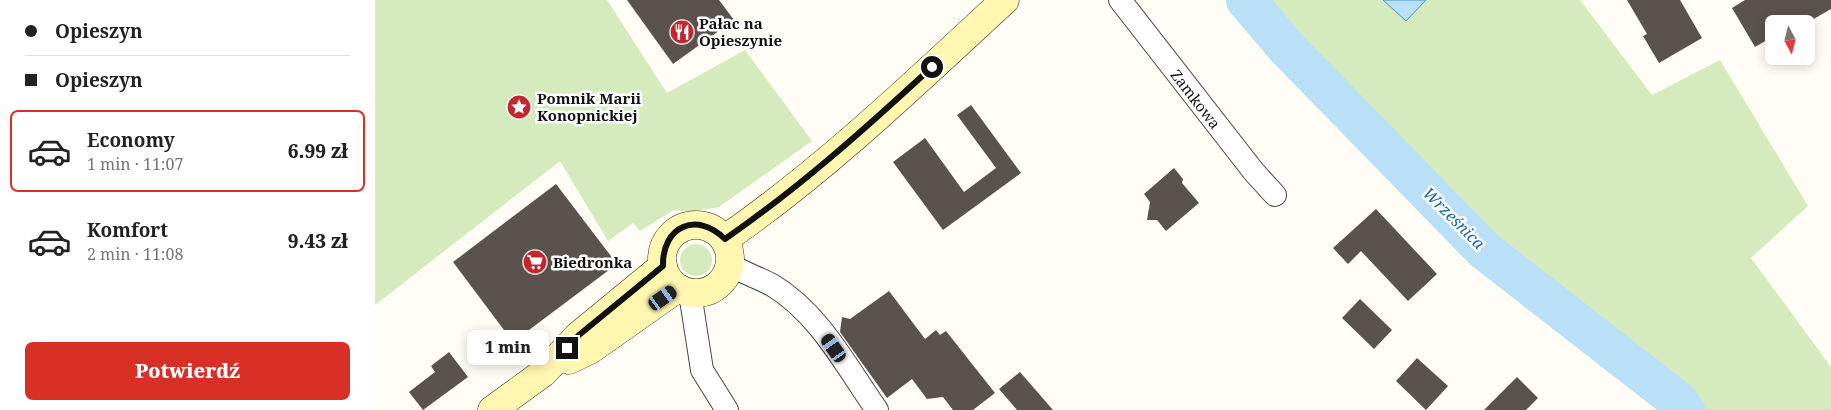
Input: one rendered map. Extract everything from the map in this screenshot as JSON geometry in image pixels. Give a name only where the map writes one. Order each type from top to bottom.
[{"type":"street","points":[[877,410],[813,318],[771,285],[747,275],[728,252],[716,230],[703,224],[689,225],[677,230],[667,240],[662,252],[663,266],[668,278],[684,290],[704,293],[716,287],[725,278],[728,252],[761,214],[859,134],[1005,0]]},
{"type":"street","name":"Zamkowa","points":[[1120,0],[1254,172],[1275,195]]},
{"type":"street","points":[[543,373],[579,335],[663,266]]},
{"type":"street","points":[[492,410],[543,373],[589,350],[684,290]]},
{"type":"street","points":[[684,290],[702,370],[727,410]]},
{"type":"green space","points":[[375,0],[607,0],[667,93],[745,50],[812,141],[719,207],[689,212],[674,210],[640,231],[633,223],[608,241],[560,161],[375,305]]},
{"type":"green space","points":[[1263,0],[1580,0],[1652,95],[1720,60],[1808,206],[1751,258],[1831,367],[1831,410],[1699,410],[1686,395],[1493,243]]},
{"type":"green space","points":[[696,244],[708,248],[712,260],[708,272],[696,276],[684,272],[680,260],[684,248]]},
{"type":"water","points":[[1383,0],[1426,0],[1406,21]]},
{"type":"building","name":"Pałac na Opieszynie","points":[[627,0],[719,0],[734,20],[673,64]]},
{"type":"building","points":[[1627,0],[1680,0],[1702,38],[1659,63],[1643,36],[1647,34]]},
{"type":"building","points":[[1745,0],[1831,0],[1831,9],[1815,18],[1815,15],[1765,15],[1765,41],[1755,47],[1732,8]]},
{"type":"building","points":[[971,105],[1021,173],[943,230],[893,162],[925,138],[964,192],[996,168],[957,115]]},
{"type":"building","points":[[1174,168],[1183,179],[1182,183],[1199,203],[1166,231],[1157,220],[1147,220],[1150,202],[1144,194]]},
{"type":"building","points":[[556,184],[617,264],[513,342],[453,262]]},
{"type":"building","points":[[1376,209],[1437,274],[1408,301],[1361,251],[1348,264],[1333,248]]},
{"type":"building","points":[[889,291],[925,339],[936,330],[940,335],[946,331],[995,393],[973,410],[953,410],[943,397],[927,399],[912,379],[887,398],[840,332],[842,317],[850,319]]},
{"type":"building","points":[[1360,299],[1392,330],[1374,349],[1342,318]]},
{"type":"building","points":[[449,352],[468,377],[423,410],[409,392],[435,372],[431,366]]},
{"type":"building","points":[[1417,358],[1448,386],[1426,410],[1396,381]]},
{"type":"building","points":[[1020,372],[1053,410],[1017,410],[999,389]]},
{"type":"building","points":[[1517,377],[1538,398],[1526,410],[1484,410]]},
{"type":"waterway","name":"Wrześnica","points":[[1246,0],[1286,47],[1484,250],[1678,401],[1685,410]]},
{"type":"place","name":"Pałac na Opieszynie","points":[[682,32]]},
{"type":"place","name":"Pomnik Marii Konopnickiej","points":[[519,107]]},
{"type":"place","name":"Biedronka","points":[[535,262]]},
{"type":"route","points":[[567,348],[579,335],[663,266],[662,252],[667,240],[677,230],[689,225],[703,224],[716,230],[725,239],[761,214],[859,134],[932,67]]}]
